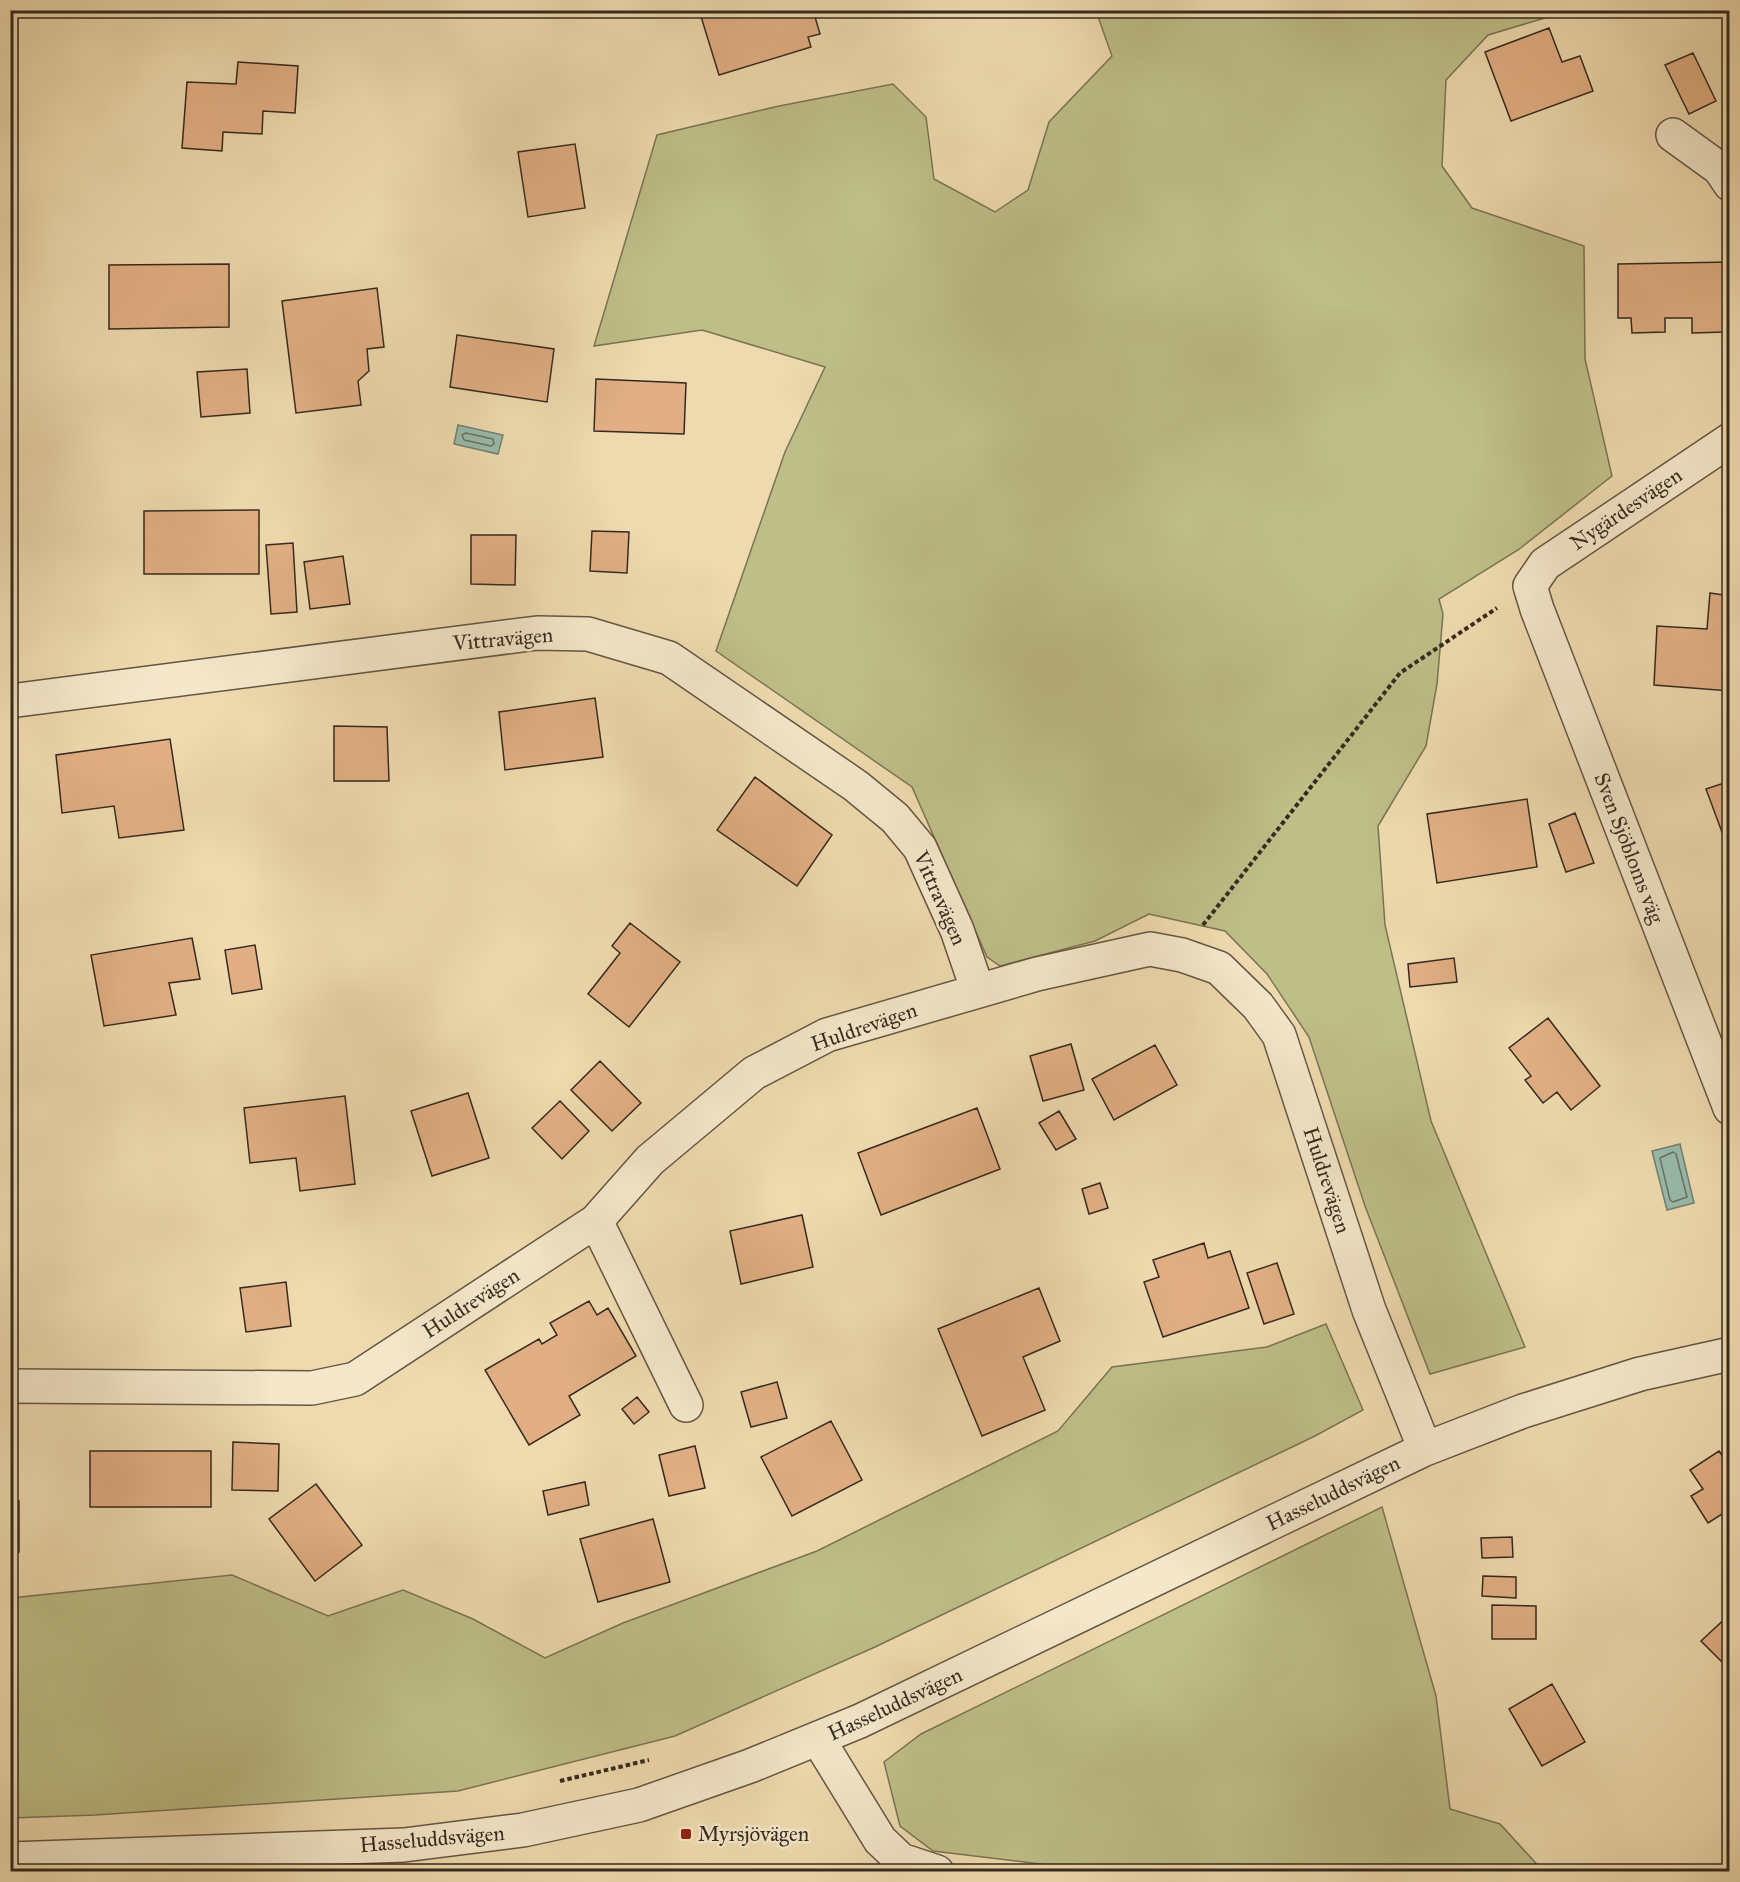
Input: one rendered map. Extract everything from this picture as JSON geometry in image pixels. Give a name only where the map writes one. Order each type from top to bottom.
[{"type":"street","points":[[1673,135],[1720,169],[1730,184]]},
{"type":"street","name":"Nygärdesvägen","points":[[1530,586],[1545,564],[1730,440]]},
{"type":"street","name":"Sven Sjöbloms väg","points":[[1530,586],[1536,609],[1730,1108]]},
{"type":"street","name":"Vittravägen","points":[[10,702],[537,633],[588,634],[626,643],[669,658],[700,676],[856,786],[895,818],[920,848],[957,930],[978,991]]},
{"type":"street","name":"Huldrevägen","points":[[10,1386],[312,1388],[355,1378],[596,1221],[650,1160],[754,1073],[827,1035],[978,991],[1150,949],[1182,955],[1219,968],[1257,1006],[1279,1035],[1370,1310],[1425,1449]]},
{"type":"street","points":[[596,1221],[686,1405]]},
{"type":"street","name":"Hasseluddsvägen","points":[[10,1859],[404,1845],[523,1830],[639,1804],[818,1739],[928,1689],[1425,1449],[1523,1411],[1640,1374],[1730,1354]]},
{"type":"street","points":[[818,1739],[880,1840],[901,1860],[937,1872]]},
{"type":"path","points":[[1182,955],[1297,802],[1401,673],[1530,586]]},
{"type":"path","points":[[554,1783],[655,1758]]},
{"type":"green space","points":[[1096,11],[1553,11],[1555,15],[1488,35],[1446,80],[1442,166],[1472,208],[1584,246],[1585,359],[1612,476],[1518,550],[1439,599],[1443,614],[1437,684],[1426,746],[1378,826],[1385,925],[1431,1121],[1525,1347],[1430,1374],[1365,1206],[1309,1037],[1267,974],[1225,931],[1149,914],[1095,941],[1000,966],[987,957],[912,787],[716,651],[785,452],[825,367],[702,330],[594,346],[657,135],[779,106],[893,84],[926,117],[934,179],[995,212],[1028,190],[1049,122],[1112,56]]},
{"type":"green space","points":[[1326,1324],[1363,1410],[1315,1436],[875,1647],[675,1736],[458,1791],[95,1815],[11,1818],[11,1598],[232,1575],[328,1616],[403,1590],[473,1619],[545,1658],[623,1623],[817,1551],[1058,1431],[1112,1367],[1267,1347]]},
{"type":"green space","points":[[1382,1507],[1436,1696],[1450,1809],[1500,1824],[1543,1871],[1106,1872],[933,1851],[900,1826],[884,1762],[921,1734]]},
{"type":"water","points":[[458,425],[503,435],[498,454],[454,444]]},
{"type":"water","points":[[1680,1144],[1694,1203],[1667,1210],[1652,1151]]},
{"type":"building","points":[[699,10],[813,10],[820,34],[808,37],[811,47],[719,75]]},
{"type":"building","points":[[1549,28],[1562,62],[1580,56],[1593,91],[1511,121],[1485,52]]},
{"type":"building","points":[[1693,53],[1716,101],[1689,114],[1665,65]]},
{"type":"building","points":[[238,62],[298,66],[295,113],[263,111],[262,134],[223,132],[222,151],[182,148],[187,82],[236,84]]},
{"type":"building","points":[[575,144],[585,208],[528,217],[518,152]]},
{"type":"building","points":[[1730,262],[1730,317],[1725,317],[1725,332],[1692,333],[1692,318],[1665,318],[1665,332],[1632,333],[1631,318],[1618,318],[1618,264]]},
{"type":"building","points":[[229,264],[229,327],[109,329],[109,265]]},
{"type":"building","points":[[377,288],[384,347],[367,349],[369,371],[358,381],[361,405],[296,413],[282,301]]},
{"type":"building","points":[[457,335],[554,349],[547,402],[450,387]]},
{"type":"building","points":[[247,369],[250,413],[201,417],[197,372]]},
{"type":"building","points":[[596,379],[686,383],[684,434],[594,431]]},
{"type":"building","points":[[259,510],[259,574],[144,574],[144,511]]},
{"type":"building","points":[[592,531],[629,532],[627,573],[590,571]]},
{"type":"building","points":[[471,535],[516,535],[515,585],[471,584]]},
{"type":"building","points":[[293,543],[297,612],[271,614],[266,545]]},
{"type":"building","points":[[343,556],[350,604],[310,609],[304,562]]},
{"type":"building","points":[[1710,593],[1730,596],[1730,691],[1654,685],[1657,626],[1707,629]]},
{"type":"building","points":[[595,698],[603,757],[505,770],[499,712]]},
{"type":"building","points":[[334,726],[387,727],[389,781],[334,781]]},
{"type":"building","points":[[170,739],[184,830],[119,838],[114,806],[62,813],[56,755]]},
{"type":"building","points":[[755,777],[832,835],[797,886],[717,830]]},
{"type":"building","points":[[1730,781],[1730,841],[1726,843],[1706,789]]},
{"type":"building","points":[[1527,799],[1537,867],[1437,883],[1427,814]]},
{"type":"building","points":[[1575,813],[1594,863],[1566,872],[1549,824]]},
{"type":"building","points":[[630,923],[680,962],[629,1027],[588,994],[620,953],[612,946]]},
{"type":"building","points":[[192,938],[200,979],[169,983],[176,1015],[104,1026],[91,955]]},
{"type":"building","points":[[255,945],[262,989],[232,994],[225,950]]},
{"type":"building","points":[[1454,958],[1457,982],[1410,987],[1408,964]]},
{"type":"building","points":[[1548,1018],[1600,1086],[1571,1110],[1557,1092],[1543,1103],[1525,1080],[1531,1076],[1509,1048]]},
{"type":"building","points":[[1071,1044],[1084,1090],[1043,1101],[1030,1056]]},
{"type":"building","points":[[1155,1045],[1177,1085],[1114,1120],[1092,1079]]},
{"type":"building","points":[[600,1061],[641,1103],[612,1131],[571,1090]]},
{"type":"building","points":[[468,1093],[489,1158],[432,1176],[411,1111]]},
{"type":"building","points":[[345,1096],[355,1184],[300,1191],[296,1158],[250,1163],[244,1108]]},
{"type":"building","points":[[560,1101],[589,1131],[562,1159],[532,1128]]},
{"type":"building","points":[[977,1108],[1000,1169],[881,1215],[858,1153]]},
{"type":"building","points":[[1059,1111],[1076,1139],[1056,1150],[1039,1123]]},
{"type":"building","points":[[1100,1183],[1108,1208],[1089,1214],[1082,1189]]},
{"type":"building","points":[[802,1215],[813,1267],[741,1284],[730,1231]]},
{"type":"building","points":[[1204,1243],[1208,1258],[1230,1251],[1249,1308],[1163,1337],[1144,1282],[1159,1277],[1153,1260]]},
{"type":"building","points":[[1277,1263],[1294,1314],[1264,1324],[1247,1273]]},
{"type":"building","points":[[286,1282],[291,1326],[246,1332],[240,1288]]},
{"type":"building","points":[[1039,1288],[1060,1341],[1023,1357],[1045,1410],[982,1436],[938,1329]]},
{"type":"building","points":[[589,1301],[597,1315],[608,1308],[636,1356],[569,1396],[580,1415],[529,1445],[485,1370],[539,1339],[542,1344],[557,1335],[550,1323]]},
{"type":"building","points":[[777,1382],[787,1418],[751,1427],[741,1392]]},
{"type":"building","points":[[637,1397],[649,1412],[634,1424],[622,1409]]},
{"type":"building","points":[[831,1421],[862,1480],[792,1516],[761,1457]]},
{"type":"building","points":[[233,1442],[279,1444],[278,1491],[232,1490]]},
{"type":"building","points":[[695,1446],[705,1488],[669,1496],[659,1455]]},
{"type":"building","points":[[90,1451],[211,1451],[211,1507],[90,1507]]},
{"type":"building","points":[[1719,1451],[1730,1467],[1730,1509],[1708,1523],[1691,1496],[1703,1489],[1690,1470]]},
{"type":"building","points":[[585,1482],[589,1505],[548,1515],[543,1491]]},
{"type":"building","points":[[316,1484],[362,1545],[315,1581],[269,1519]]},
{"type":"building","points":[[10,1501],[19,1501],[19,1552],[10,1553]]},
{"type":"building","points":[[653,1519],[670,1582],[598,1602],[580,1539]]},
{"type":"building","points":[[1512,1537],[1513,1557],[1482,1558],[1481,1538]]},
{"type":"building","points":[[1483,1576],[1516,1577],[1516,1598],[1482,1596]]},
{"type":"building","points":[[1492,1605],[1536,1606],[1536,1639],[1492,1639]]},
{"type":"building","points":[[1730,1614],[1730,1670],[1701,1641]]},
{"type":"building","points":[[1552,1684],[1585,1742],[1542,1766],[1509,1709]]},
{"type":"place","name":"Myrsjövägen","points":[[686,1834]]}]
